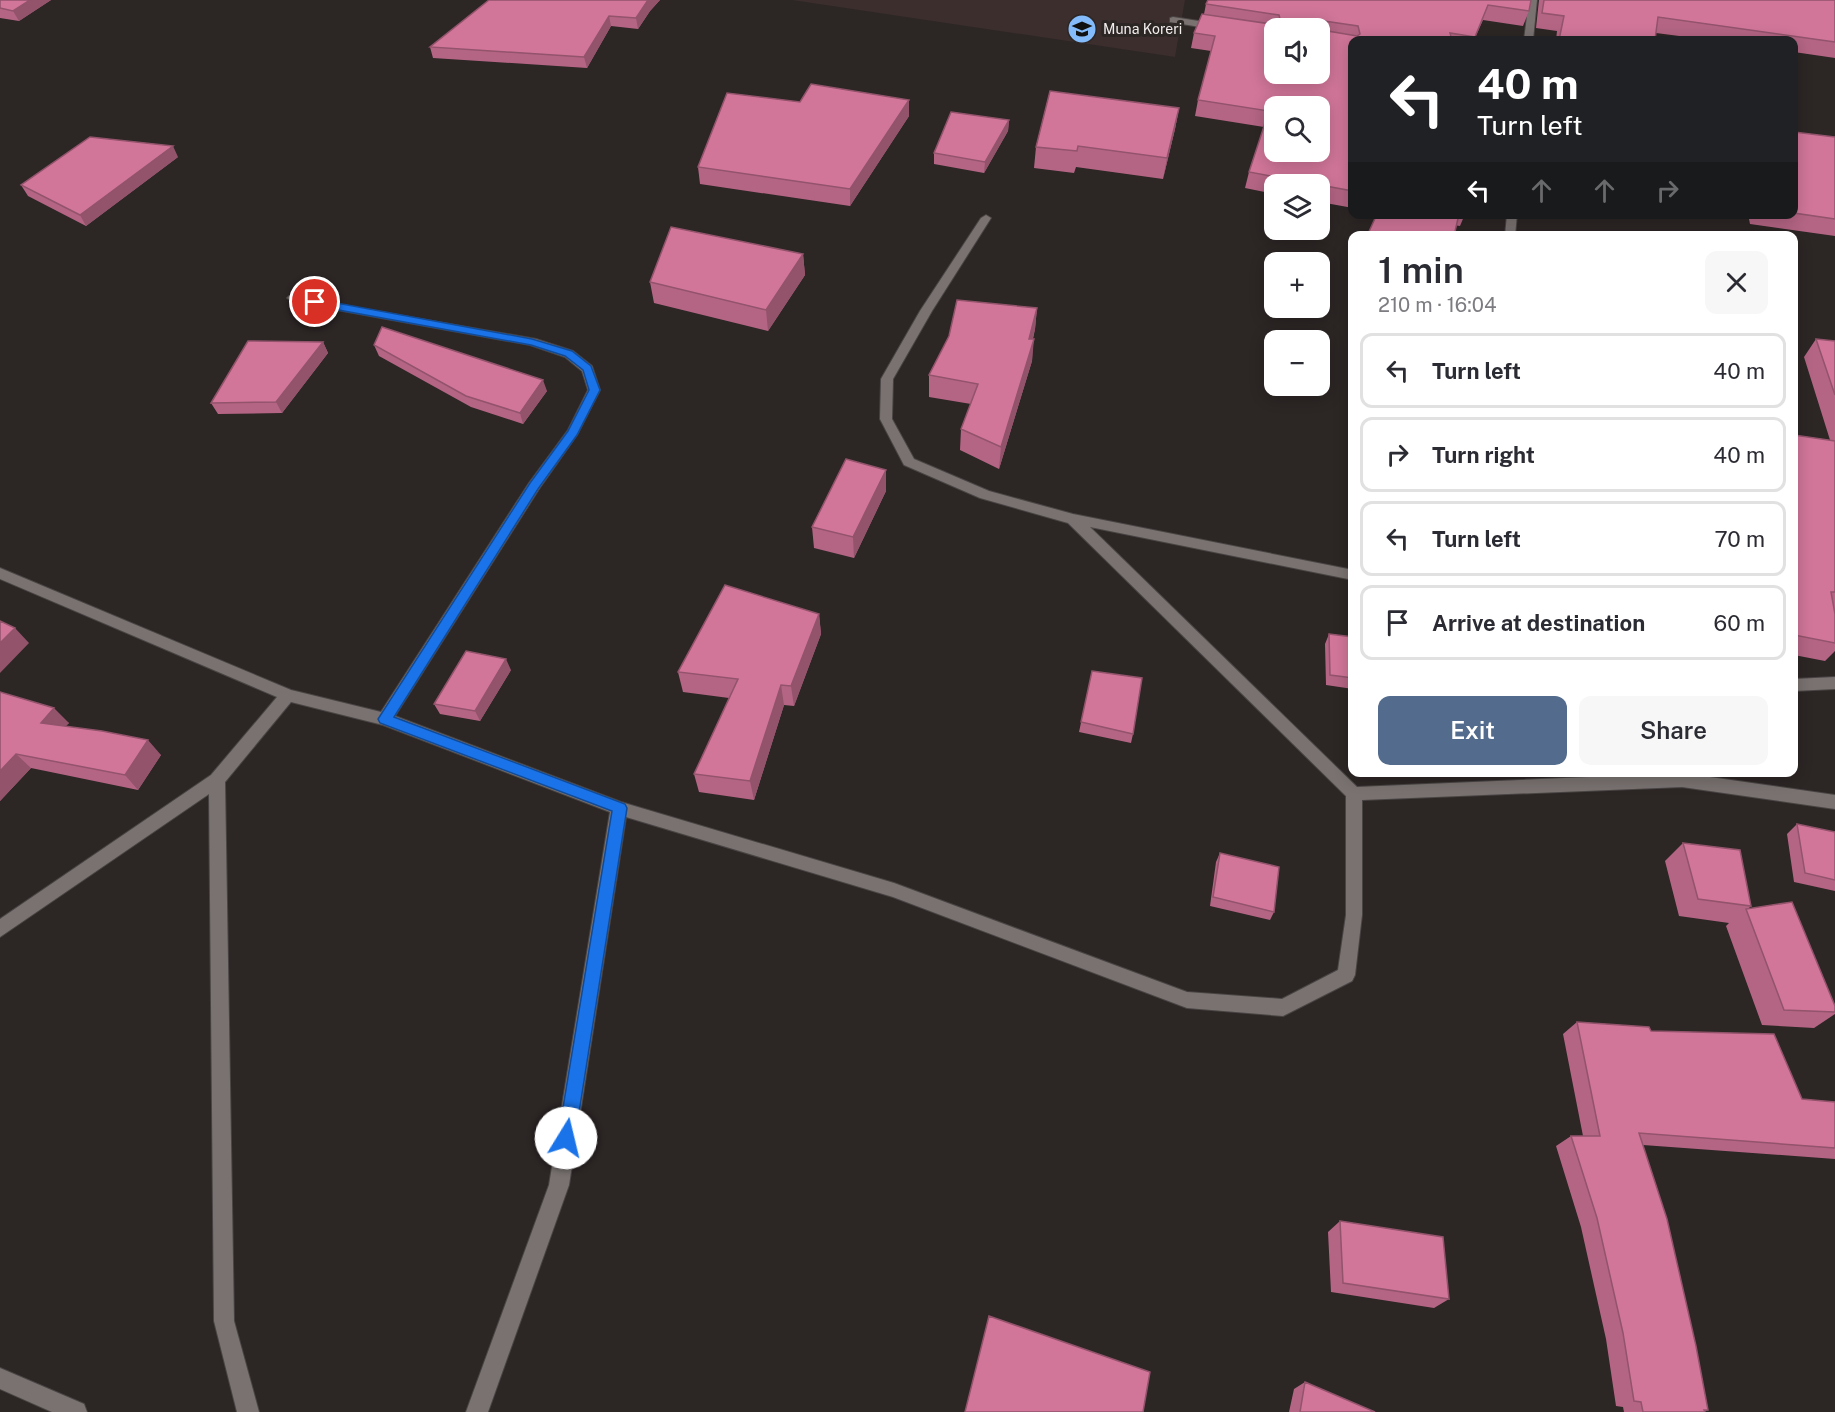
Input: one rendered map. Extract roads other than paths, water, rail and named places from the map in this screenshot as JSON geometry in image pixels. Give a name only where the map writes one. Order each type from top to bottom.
[{"type":"street","points":[[1529,36],[1533,0]]},
{"type":"street","points":[[1173,20],[1230,28]]},
{"type":"street","points":[[986,218],[926,311],[887,379],[886,419],[909,462],[985,495],[1073,519],[1348,574]]},
{"type":"street","points":[[293,298],[532,342],[569,354],[588,369],[594,390],[573,432],[534,486],[385,719]]},
{"type":"street","points":[[0,573],[288,694],[385,719],[620,808],[894,890],[1187,1000],[1283,1008],[1346,975],[1354,915],[1354,794],[1073,519]]},
{"type":"street","points":[[1798,685],[1835,683]]},
{"type":"street","points":[[0,929],[217,780],[288,694]]},
{"type":"street","points":[[217,780],[224,1320],[248,1412]]},
{"type":"street","points":[[1354,794],[1682,780],[1835,802]]},
{"type":"street","points":[[477,1412],[559,1185],[620,808]]},
{"type":"street","points":[[0,1378],[76,1412]]},
{"type":"place","name":"Muna Koreri","points":[[1082,29]]}]
